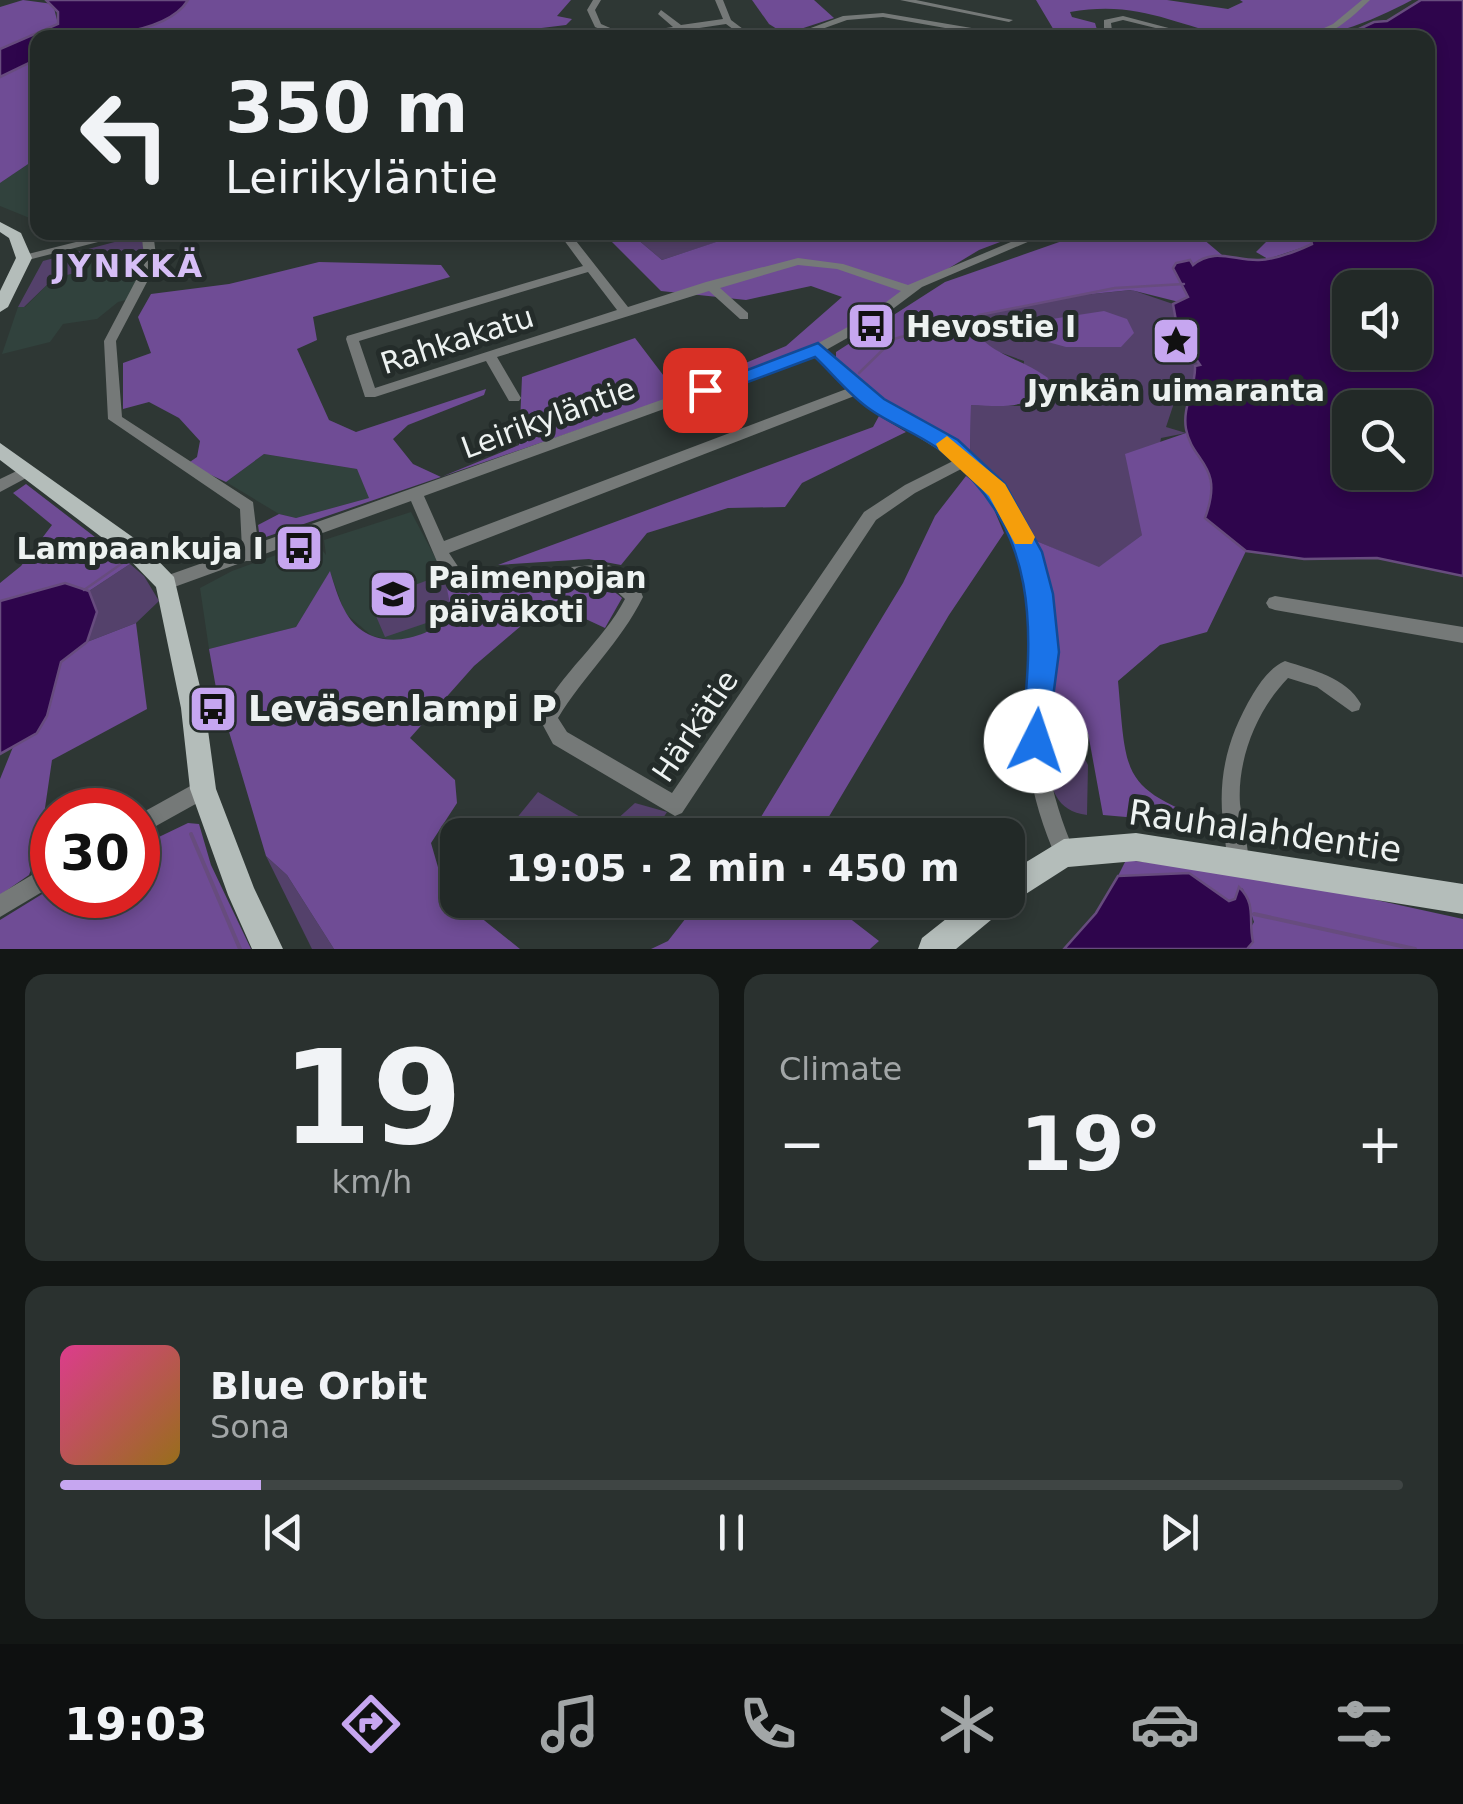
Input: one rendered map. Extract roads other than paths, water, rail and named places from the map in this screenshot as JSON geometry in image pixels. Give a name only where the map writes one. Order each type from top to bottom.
[{"type":"main road","points":[[0,226],[16,236],[24,258],[0,306]]},
{"type":"main road","points":[[0,450],[133,548],[166,582],[193,708],[203,789],[242,895],[268,949]]},
{"type":"main road","name":"Rauhalahdentie","points":[[1025,877],[1064,853],[1136,847],[1463,898]]},
{"type":"main road","points":[[933,949],[972,918]]},
{"type":"street","points":[[597,0],[591,10],[598,25],[608,30]]},
{"type":"street","points":[[719,0],[728,21],[740,30]]},
{"type":"street","points":[[904,0],[1009,20]]},
{"type":"street","points":[[1326,30],[1366,0]]},
{"type":"street","points":[[844,1],[856,17]]},
{"type":"street","points":[[1001,4],[1015,30]]},
{"type":"street","points":[[661,12],[682,30],[728,21]]},
{"type":"street","points":[[814,30],[856,17],[895,16],[981,30]]},
{"type":"street","points":[[1108,30],[1107,22],[1117,17],[1172,30]]},
{"type":"street","points":[[24,258],[99,240]]},
{"type":"street","points":[[148,240],[151,263],[110,340],[115,420],[248,506],[251,556]]},
{"type":"street","points":[[570,240],[625,312]]},
{"type":"street","name":"Leirikyläntie","points":[[166,582],[251,556],[818,349],[950,268],[1025,240]]},
{"type":"street","name":"Rahkakatu","points":[[592,266],[352,339],[370,394],[774,265],[812,262],[910,290]]},
{"type":"street","points":[[710,285],[744,316]]},
{"type":"street","points":[[818,349],[887,412],[950,446],[967,460],[1005,501],[1030,552],[1040,594],[1045,652],[1036,741],[1053,826],[1064,853]]},
{"type":"street","points":[[490,356],[514,398]]},
{"type":"street","points":[[416,496],[439,550],[860,389]]},
{"type":"street","name":"Härkätie","points":[[439,550],[455,574],[514,578],[605,571],[620,579],[634,597],[622,626],[558,699],[548,718],[560,738],[675,806],[870,516],[910,488],[967,460]]},
{"type":"street","points":[[0,486],[25,472]]},
{"type":"street","points":[[1275,602],[1463,635]]},
{"type":"street","points":[[1238,860],[1230,798],[1236,757],[1268,684],[1285,670],[1323,681],[1352,704]]},
{"type":"street","points":[[160,813],[203,789]]},
{"type":"street","points":[[0,906],[30,888]]},
{"type":"waterway","points":[[979,315],[1115,288],[1184,284]]},
{"type":"waterway","points":[[859,373],[894,339],[971,317]]},
{"type":"waterway","points":[[84,590],[124,562]]},
{"type":"waterway","points":[[191,834],[240,949]]},
{"type":"waterway","points":[[1254,914],[1415,949]]},
{"type":"place","name":"Hevostie I","points":[[871,326]]},
{"type":"place","name":"Jynkän uimaranta","points":[[1176,341]]},
{"type":"place","name":"Lampaankuja I","points":[[299,548]]},
{"type":"place","name":"Paimenpojan päiväkoti","points":[[393,594]]},
{"type":"place","name":"Leväsenlampi P","points":[[213,709]]},
{"type":"district","name":"JYNKKÄ","points":[[129,266]]}]
